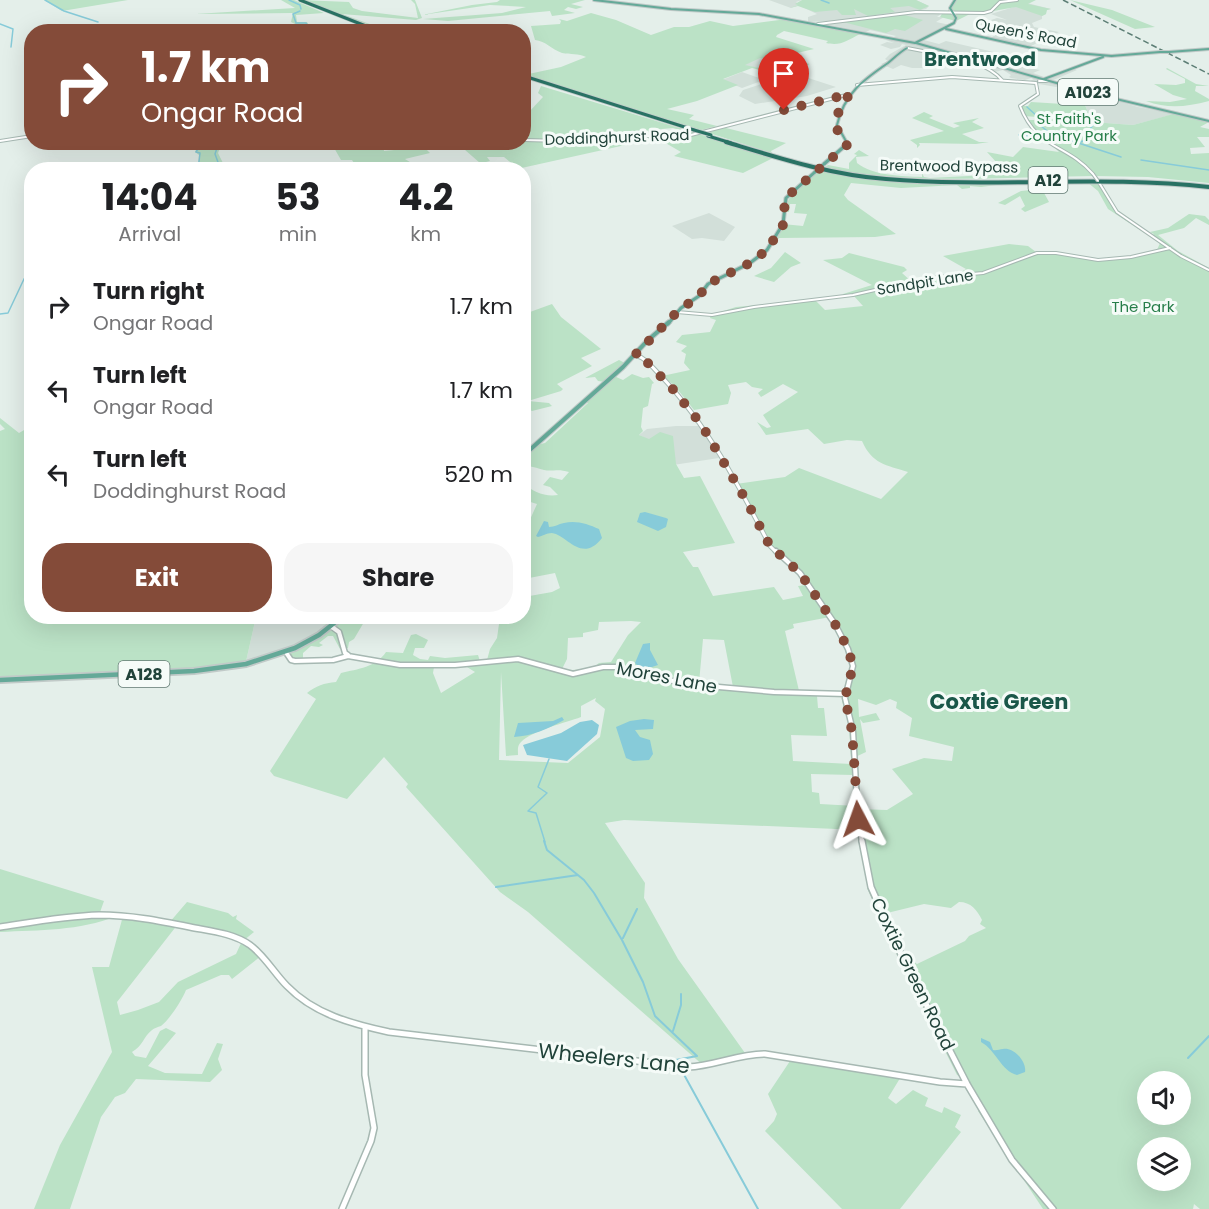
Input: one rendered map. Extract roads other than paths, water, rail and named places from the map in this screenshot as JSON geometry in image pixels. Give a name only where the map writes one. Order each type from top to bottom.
[{"type":"highway","points":[[298,0],[359,24]]},
{"type":"highway","name":"Brentwood Bypass","points":[[531,79],[812,166],[883,178],[941,180],[1134,177],[1209,186]]},
{"type":"main road","points":[[594,0],[671,9],[754,13],[829,24],[912,43],[918,43],[954,23],[957,18],[950,8],[955,0]]},
{"type":"main road","name":"Queen's Road","points":[[946,29],[1041,50],[1103,57]]},
{"type":"main road","points":[[531,449],[635,355],[677,312],[699,296],[713,280],[750,263],[767,250],[783,225],[786,198],[848,143],[840,134],[837,123],[841,104],[876,68],[891,62],[912,43]]},
{"type":"main road","name":"A1023","points":[[918,43],[1133,104],[1209,121]]},
{"type":"main road","points":[[1044,79],[1103,57],[1209,49]]},
{"type":"main road","name":"A128","points":[[0,680],[52,680],[233,668],[256,664],[286,654],[309,643],[335,624]]},
{"type":"street","points":[[829,24],[916,12],[953,14],[989,12],[999,3],[1017,0]]},
{"type":"street","points":[[959,14],[963,15]]},
{"type":"street","points":[[957,18],[968,14]]},
{"type":"street","points":[[907,48],[986,68],[999,74],[1002,80]]},
{"type":"street","points":[[907,48],[927,53]]},
{"type":"street","points":[[857,85],[930,78],[1057,83]]},
{"type":"street","points":[[1038,82],[1044,79]]},
{"type":"street","points":[[1038,82],[1038,94],[1020,106],[1024,119],[1038,135],[1083,163],[1094,174],[1118,212],[1181,256],[1209,270]]},
{"type":"street","name":"Doddinghurst Road","points":[[531,140],[563,141],[608,136],[687,136],[850,94]]},
{"type":"street","points":[[0,141],[24,137]]},
{"type":"street","name":"Sandpit Lane","points":[[677,312],[712,315],[754,307],[853,295],[928,278],[983,273],[1037,253],[1055,253],[1098,260],[1131,257],[1170,248]]},
{"type":"street","name":"Coxtie Green Road","points":[[635,355],[642,357],[671,387],[701,424],[770,546],[800,573],[835,624],[853,663],[846,694],[852,731],[857,809],[871,887],[904,962],[967,1084],[1012,1160],[1053,1209]]},
{"type":"street","points":[[332,627],[339,632],[345,656]]},
{"type":"street","name":"Mores Lane","points":[[286,654],[295,661],[345,656],[400,665],[518,659],[573,674],[603,667],[618,667],[640,675],[696,686],[774,692],[846,694]]},
{"type":"street","name":"Wheelers Lane","points":[[0,927],[74,917],[116,916],[178,924],[221,934],[242,941],[257,952],[287,986],[307,1003],[365,1027],[456,1041],[688,1067],[706,1066],[745,1053],[765,1054],[967,1084]]},
{"type":"street","points":[[342,1209],[371,1141],[374,1128],[365,1075],[365,1027]]},
{"type":"water","points":[[645,512],[668,519],[666,527],[658,531],[637,522],[640,513]]},
{"type":"water","points":[[544,521],[548,522],[549,527],[568,522],[586,524],[599,529],[602,538],[595,545],[581,548],[552,533],[538,537],[536,536]]},
{"type":"water","points":[[650,643],[650,650],[658,665],[646,669],[640,668],[635,663],[643,644]]},
{"type":"water","points":[[562,717],[564,720],[546,729],[514,737],[518,723],[553,721]]},
{"type":"water","points":[[592,720],[599,725],[597,734],[567,761],[527,755],[523,745],[561,733],[580,722]]},
{"type":"water","points":[[654,720],[653,729],[635,730],[640,737],[650,740],[653,754],[649,760],[633,761],[626,758],[616,727],[630,721]]},
{"type":"water","points":[[981,1038],[990,1042],[993,1050],[1007,1049],[1019,1056],[1024,1064],[1025,1072],[1017,1075],[1011,1073],[981,1042]]},
{"type":"waterway","points":[[45,0],[64,11],[98,22]]},
{"type":"waterway","points":[[289,0],[300,5],[301,9]]},
{"type":"waterway","points":[[821,0],[829,3]]},
{"type":"waterway","points":[[300,11],[293,14],[296,23],[307,24]]},
{"type":"waterway","points":[[0,24],[13,29],[11,47]]},
{"type":"waterway","points":[[1027,107],[1038,117],[1041,126],[1051,134],[1121,157]]},
{"type":"waterway","points":[[1081,142],[1086,139],[1085,136],[1093,125]]},
{"type":"waterway","points":[[1019,135],[1032,136]]},
{"type":"waterway","points":[[197,150],[196,152],[200,153],[199,162]]},
{"type":"waterway","points":[[216,150],[215,154],[218,162]]},
{"type":"waterway","points":[[1141,160],[1209,170]]},
{"type":"waterway","points":[[0,314],[8,313],[24,279]]},
{"type":"waterway","points":[[545,842],[536,813],[528,811],[547,793],[538,787],[549,759]]},
{"type":"waterway","points":[[544,841],[547,850],[578,875]]},
{"type":"waterway","points":[[496,887],[578,875]]},
{"type":"waterway","points":[[578,875],[594,893],[622,940],[643,982],[655,1016],[697,1056],[676,1060],[678,1064]]},
{"type":"waterway","points":[[623,938],[637,909]]},
{"type":"waterway","points":[[673,1031],[681,1005],[681,994]]},
{"type":"waterway","points":[[1188,1058],[1209,1036]]},
{"type":"waterway","points":[[682,1071],[758,1209]]},
{"type":"railway","points":[[1063,0],[1209,74]]},
{"type":"district","name":"Brentwood","points":[[980,59]]},
{"type":"district","name":"Coxtie Green","points":[[999,701]]},
{"type":"park label","name":"St Faith's Country Park","points":[[1069,126]]},
{"type":"park label","name":"The Park","points":[[1143,306]]}]
